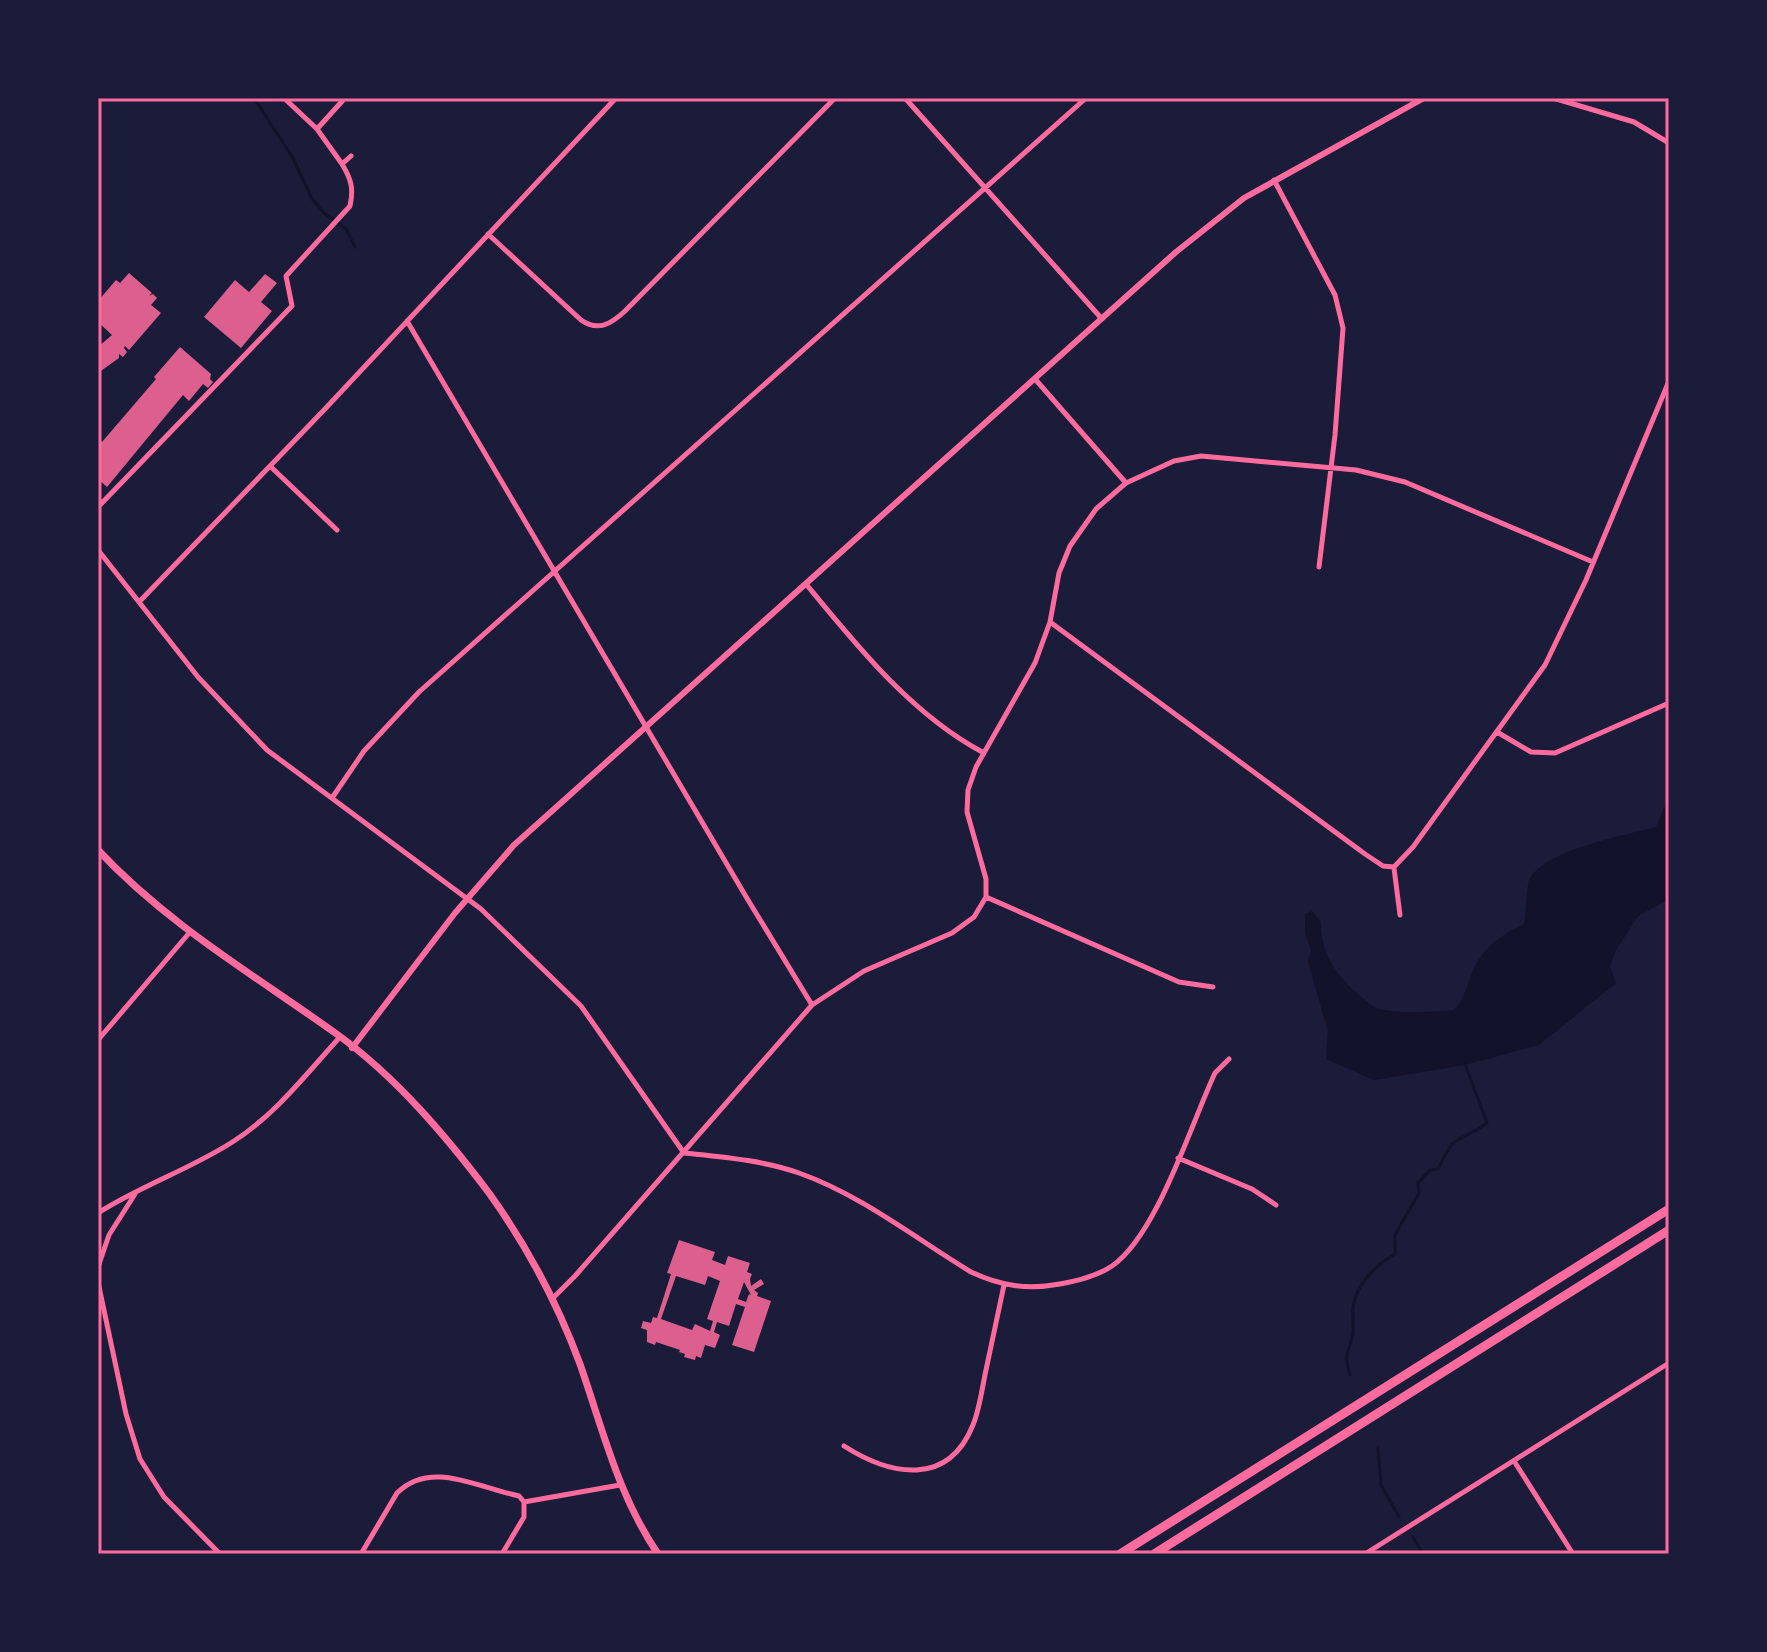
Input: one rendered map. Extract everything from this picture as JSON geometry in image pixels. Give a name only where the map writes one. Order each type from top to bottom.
[{"type":"highway","points":[[1120,1554],[1669,1209]]},
{"type":"highway","points":[[1154,1554],[1669,1230]]},
{"type":"main road","points":[[98,850],[146,897],[190,932],[340,1037],[412,1102],[469,1168],[522,1242],[553,1298],[581,1367],[620,1485],[658,1554]]},
{"type":"street","points":[[98,507],[292,306],[286,276],[350,206],[353,191],[351,178],[330,144],[284,98]]},
{"type":"street","points":[[317,129],[345,98]]},
{"type":"street","points":[[140,601],[616,98]]},
{"type":"street","points":[[488,234],[581,320],[593,326],[606,325],[625,311],[835,98]]},
{"type":"street","points":[[905,98],[1102,319]]},
{"type":"street","points":[[332,798],[364,751],[396,714],[1086,98]]},
{"type":"street","points":[[352,1048],[467,898],[514,845],[1102,319],[1221,214],[1274,180],[1424,98]]},
{"type":"street","points":[[1553,98],[1634,122],[1669,143]]},
{"type":"street","points":[[330,144],[338,137]]},
{"type":"street","points":[[342,164],[351,156]]},
{"type":"street","points":[[1274,180],[1322,268],[1341,314],[1342,364],[1319,567]]},
{"type":"street","points":[[407,321],[812,1005]]},
{"type":"street","points":[[1035,379],[1126,483]]},
{"type":"street","points":[[1394,867],[1413,847],[1545,665],[1593,562],[1669,381]]},
{"type":"street","points":[[553,1298],[812,1005],[864,971],[963,926],[974,917],[986,897],[985,871],[967,803],[970,781],[1035,663],[1050,622],[1059,573],[1070,546],[1096,509],[1126,483],[1174,461],[1201,456],[1375,473],[1405,482],[1593,562]]},
{"type":"street","points":[[270,466],[337,530]]},
{"type":"street","points":[[98,550],[198,677],[248,731],[284,764],[467,898],[581,1006],[684,1153],[772,1165],[814,1179],[861,1203],[971,1272],[1004,1285],[1032,1287],[1072,1282],[1113,1265],[1142,1234],[1215,1073],[1229,1059]]},
{"type":"street","points":[[806,584],[920,710],[943,729],[984,753]]},
{"type":"street","points":[[1050,622],[1365,854],[1383,866],[1394,867]]},
{"type":"street","points":[[1497,732],[1531,752],[1555,753],[1669,703]]},
{"type":"street","points":[[1394,867],[1400,915]]},
{"type":"street","points":[[986,897],[1179,982],[1213,987]]},
{"type":"street","points":[[98,1040],[190,932]]},
{"type":"street","points":[[98,1213],[209,1155],[252,1128],[274,1109],[340,1037]]},
{"type":"street","points":[[1178,1158],[1252,1189],[1276,1205]]},
{"type":"street","points":[[98,1267],[109,1235],[137,1192]]},
{"type":"street","points":[[98,1282],[126,1414],[140,1459],[164,1497],[220,1554]]},
{"type":"street","points":[[844,1446],[874,1464],[905,1470],[938,1465],[957,1451],[975,1420],[1004,1285]]},
{"type":"street","points":[[1365,1554],[1669,1363]]},
{"type":"street","points":[[1514,1461],[1573,1554]]},
{"type":"street","points":[[361,1554],[397,1493],[423,1476],[444,1477],[519,1496],[524,1502],[524,1517],[502,1554]]},
{"type":"street","points":[[524,1502],[620,1485]]},
{"type":"shaded area","points":[[1669,804],[1669,899],[1638,916],[1616,950],[1610,966],[1616,983],[1539,1045],[1465,1065],[1374,1080],[1326,1059],[1328,1031],[1308,962],[1311,950],[1305,933],[1305,914],[1312,911],[1321,922],[1324,945],[1339,975],[1373,1006],[1407,1012],[1454,1010],[1482,955],[1501,937],[1524,924],[1529,880],[1538,869],[1586,845],[1656,827]]},
{"type":"building","points":[[129,273],[152,293],[149,296],[153,294],[157,298],[151,305],[161,313],[129,350],[125,346],[127,352],[123,357],[119,354],[119,358],[98,373],[98,347],[112,335],[98,322],[98,301],[116,280],[120,283]]},
{"type":"building","points":[[265,274],[277,283],[261,302],[272,311],[241,348],[204,317],[235,280],[249,292]]},
{"type":"building","points":[[180,347],[211,374],[213,382],[208,388],[203,384],[189,401],[183,395],[107,487],[98,479],[98,439],[102,442]]},
{"type":"building","points":[[679,1240],[715,1252],[712,1260],[725,1265],[728,1256],[750,1263],[747,1272],[752,1274],[751,1286],[761,1279],[764,1284],[754,1290],[757,1296],[771,1301],[754,1352],[732,1345],[745,1307],[736,1304],[729,1326],[717,1322],[714,1332],[720,1335],[715,1348],[705,1345],[701,1358],[684,1357],[680,1350],[647,1342],[647,1330],[641,1328],[643,1321],[651,1323],[653,1317],[657,1318],[671,1274],[667,1273]],"holes":[[[676,1276],[705,1285],[708,1276],[720,1281],[707,1319],[713,1321],[710,1331],[695,1324],[692,1330],[661,1319]],[[744,1282],[751,1295],[746,1302],[738,1299]]]},
{"type":"waterway","points":[[254,98],[293,158],[312,199],[324,213],[346,229],[355,247]]},
{"type":"waterway","points":[[1350,1375],[1347,1356],[1358,1291],[1374,1270],[1395,1254],[1395,1235],[1419,1193],[1418,1183],[1430,1170],[1438,1169],[1449,1148],[1458,1139],[1487,1123],[1465,1064]]},
{"type":"waterway","points":[[1378,1447],[1381,1485],[1399,1517]]},
{"type":"waterway","points":[[1413,1537],[1423,1554]]}]
